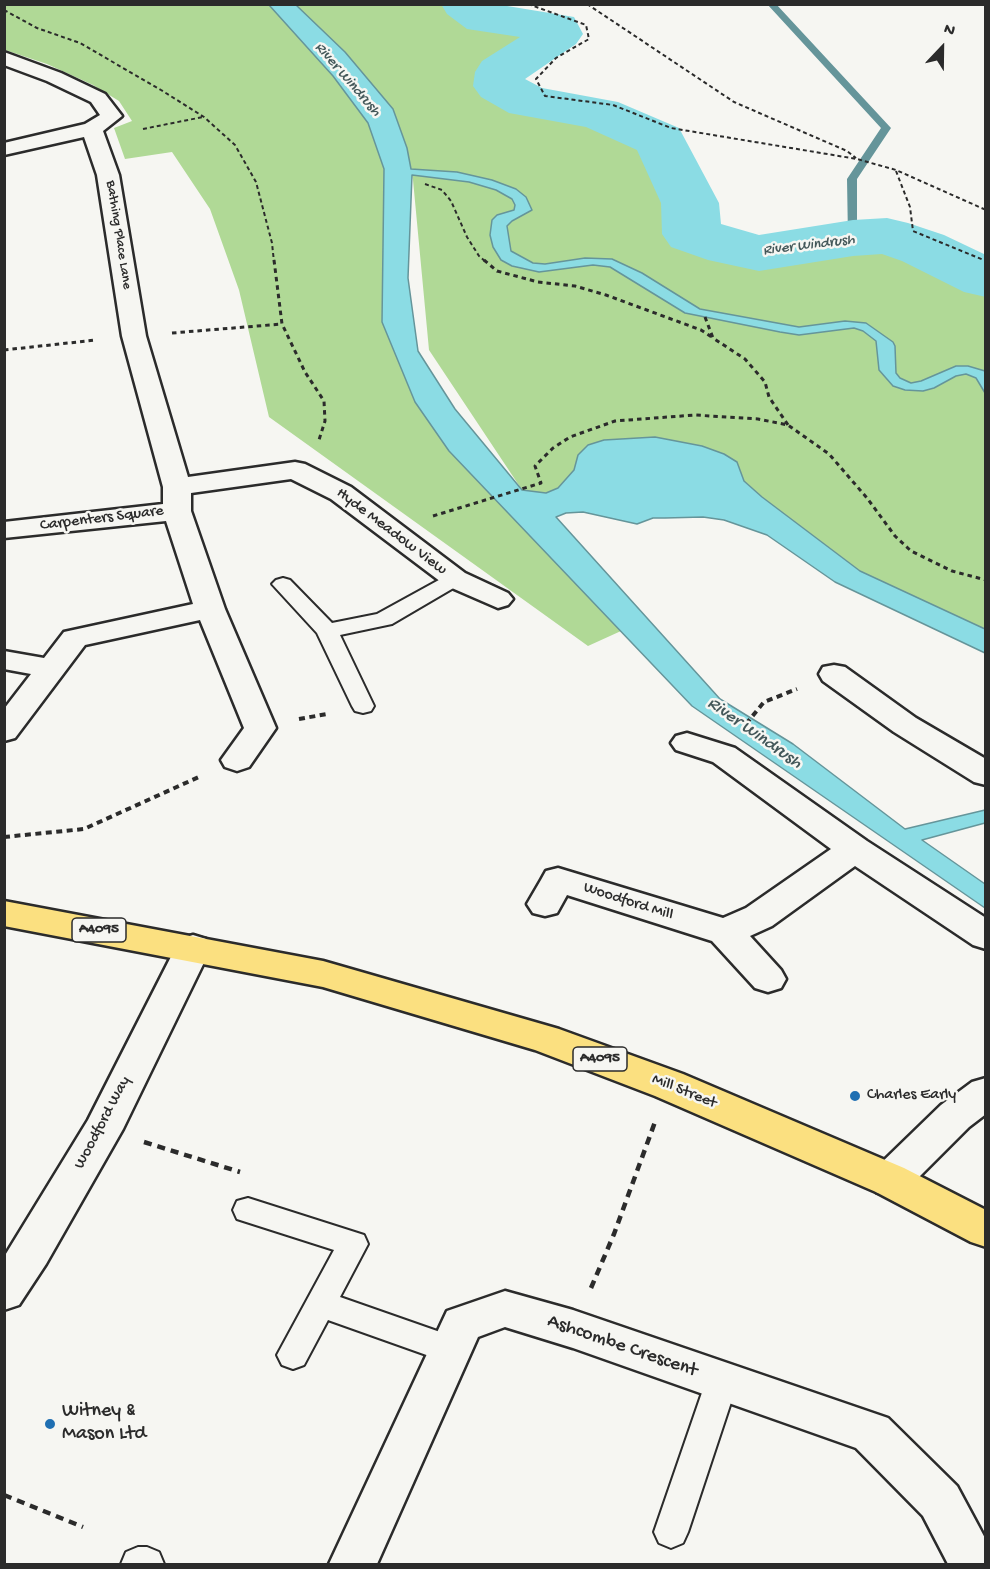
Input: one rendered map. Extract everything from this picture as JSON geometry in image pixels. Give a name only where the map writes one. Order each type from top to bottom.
[{"type":"main road","name":"A4095","points":[[4,913],[193,948]]},
{"type":"main road","name":"Mill Street","points":[[193,948],[346,981],[546,1039],[669,1085],[890,1180],[986,1230]]},
{"type":"street","points":[[4,58],[54,77],[98,98],[112,116],[94,134],[4,149]]},
{"type":"street","name":"Bathing Place Lane","points":[[94,134],[108,175],[134,336],[177,499]]},
{"type":"street","points":[[237,760],[260,728],[210,609],[177,499],[295,470]]},
{"type":"street","name":"Hyde Meadow View","points":[[295,470],[341,493],[454,579],[498,598]]},
{"type":"street","name":"Carpenters Square","points":[[4,531],[177,499]]},
{"type":"street","points":[[4,731],[75,638],[210,609]]},
{"type":"street","points":[[4,660],[52,669]]},
{"type":"street","points":[[834,674],[905,725],[986,774]]},
{"type":"street","points":[[687,743],[724,755],[855,849],[986,936]]},
{"type":"street","points":[[724,932],[759,917],[855,849]]},
{"type":"street","name":"Woodford Mill","points":[[545,904],[558,880],[724,932],[768,979]]},
{"type":"street","name":"Woodford Way","points":[[4,1292],[31,1252],[103,1129],[193,948]]},
{"type":"street","points":[[890,1180],[955,1116],[986,1093]]},
{"type":"street","name":"Ashcombe Crescent","points":[[353,1564],[462,1324],[505,1309],[573,1329],[872,1433],[940,1501],[973,1564]]},
{"type":"lane","points":[[327,631],[384,619],[454,579]]},
{"type":"lane","points":[[283,584],[327,631],[363,706]]},
{"type":"lane","points":[[248,1210],[353,1244],[292,1355]]},
{"type":"lane","points":[[320,1304],[449,1349]]},
{"type":"lane","points":[[671,1532],[722,1381]]},
{"type":"lane","points":[[138,1564],[147,1564]]},
{"type":"path","points":[[528,4],[586,25],[589,39],[556,58],[536,80],[545,96],[613,105],[671,128],[857,159],[896,170],[986,210]]},
{"type":"path","points":[[587,4],[734,102],[847,151],[857,159]]},
{"type":"path","points":[[4,10],[37,28],[80,43],[204,117],[235,145],[256,182],[272,243],[282,324],[305,372],[324,401],[325,422],[312,460],[295,470]]},
{"type":"path","points":[[94,134],[204,117]]},
{"type":"path","points":[[896,170],[910,207],[913,231],[986,261]]},
{"type":"path","points":[[424,184],[442,190],[451,201],[467,237],[479,256],[497,271],[538,282],[575,286],[606,295],[701,330],[745,359],[765,382],[769,397],[788,425],[829,454],[911,551],[952,571],[986,580]]},
{"type":"path","points":[[705,317],[712,338]]},
{"type":"path","points":[[4,350],[134,336],[282,324]]},
{"type":"path","points":[[441,513],[541,483],[535,466],[553,448],[570,437],[615,422],[695,415],[758,419],[788,425]]},
{"type":"path","points":[[260,728],[363,706]]},
{"type":"path","points":[[4,837],[84,829],[237,760]]},
{"type":"path","points":[[573,1329],[614,1234],[669,1085]]},
{"type":"path","points":[[103,1129],[248,1174]]},
{"type":"path","points":[[4,1495],[83,1527]]},
{"type":"green space","points":[[269,4],[333,76],[368,122],[384,169],[384,235],[415,402],[621,631],[588,646],[269,417],[239,290],[210,209],[172,152],[125,159],[114,128],[132,121],[119,101],[93,85],[47,64],[5,50],[5,5]]},
{"type":"green space","points":[[296,5],[450,5],[473,22],[546,31],[488,72],[486,87],[517,106],[589,119],[647,142],[677,237],[764,263],[887,244],[916,253],[985,292],[985,629],[860,571],[762,497],[744,481],[737,462],[655,437],[604,440],[578,455],[574,470],[558,488],[546,493],[522,490],[429,350],[413,180],[407,148],[393,109]]},
{"type":"water","points":[[269,5],[296,5],[345,52],[393,109],[407,148],[411,169],[457,172],[492,180],[516,189],[526,197],[532,210],[507,226],[511,251],[533,263],[545,264],[585,258],[612,259],[642,273],[700,309],[799,327],[845,321],[866,323],[893,342],[896,373],[900,378],[911,383],[956,366],[968,366],[985,371],[985,393],[976,378],[966,374],[956,376],[934,388],[923,391],[905,390],[893,386],[879,370],[876,341],[863,331],[854,328],[799,335],[780,332],[685,313],[610,267],[593,265],[539,272],[512,266],[501,260],[493,247],[490,235],[492,220],[497,215],[514,210],[515,205],[512,199],[496,190],[469,182],[412,175],[408,278],[418,351],[455,409],[522,490],[546,493],[558,488],[574,470],[578,455],[588,445],[604,440],[655,437],[702,446],[724,454],[737,462],[744,481],[762,497],[860,571],[985,629],[985,653],[835,582],[767,535],[724,520],[703,517],[653,518],[637,524],[583,512],[566,513],[556,517],[720,699],[793,744],[905,829],[985,810],[985,823],[922,840],[985,884],[985,908],[692,706],[449,451],[415,402],[382,322],[384,169],[368,123],[333,76]]},
{"type":"waterway","name":"River Windrush","points":[[464,4],[484,19],[557,27],[559,34],[500,72],[499,86],[528,102],[599,113],[660,140],[690,203],[692,234],[729,247],[759,253],[853,238],[887,236],[923,248],[986,279]]},
{"type":"waterway","points":[[771,4],[886,128],[852,179],[853,238]]},
{"type":"place","name":"Charles Early","points":[[855,1096]]},
{"type":"place","name":"Witney & Mason Ltd","points":[[50,1424]]}]
